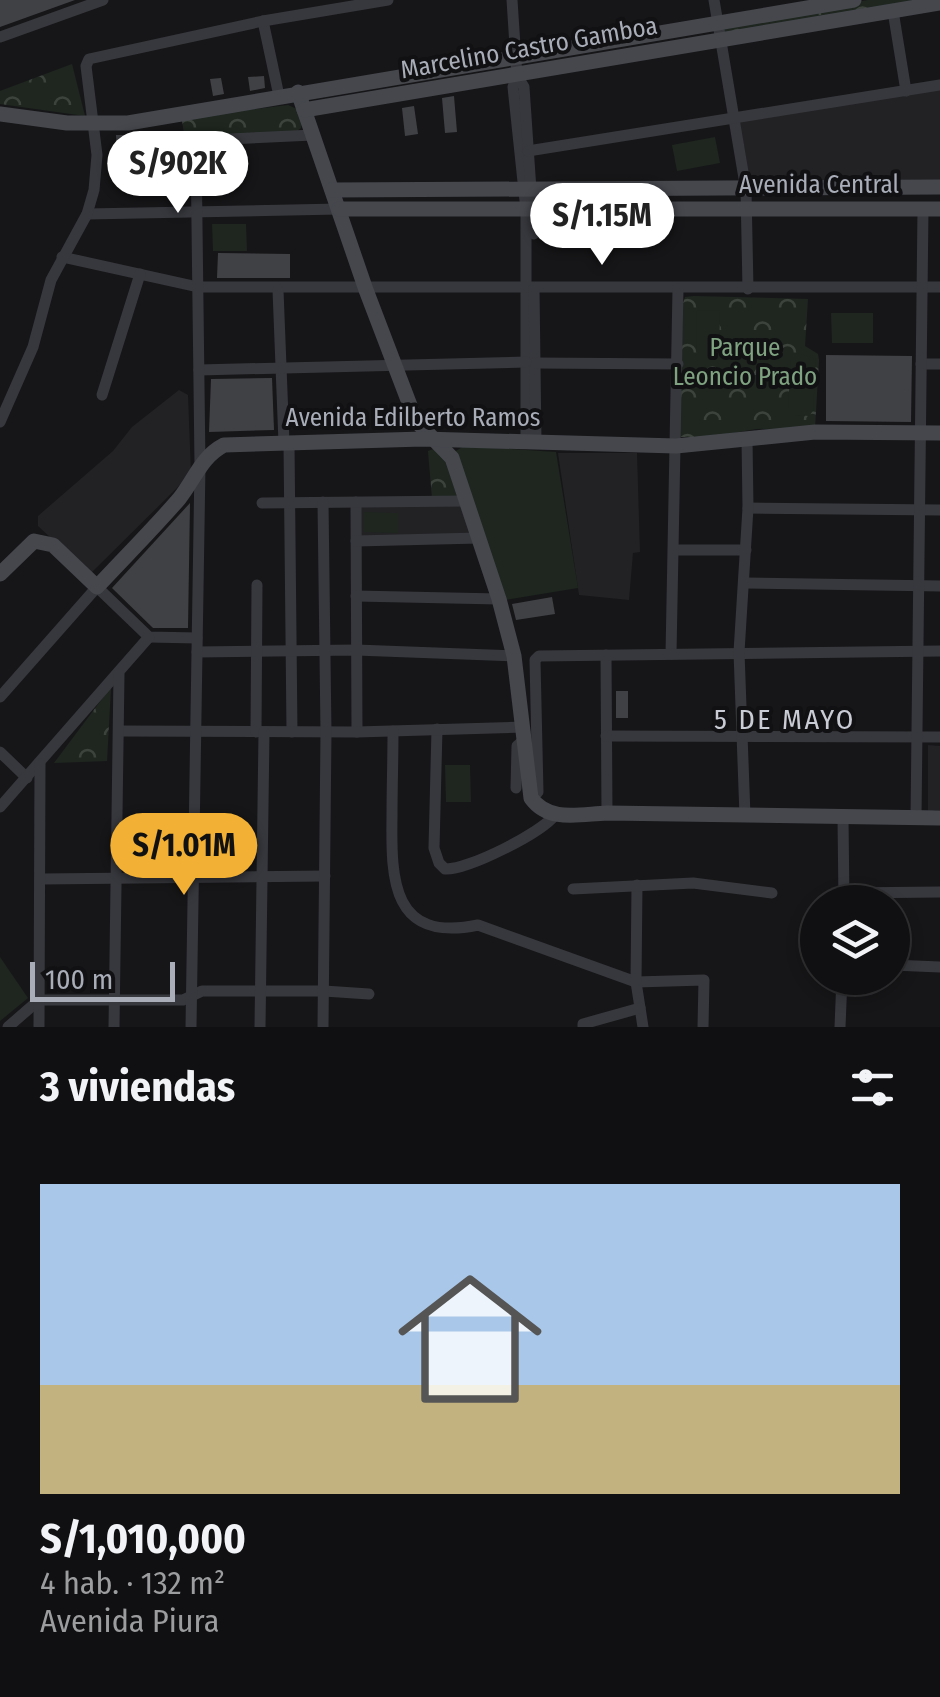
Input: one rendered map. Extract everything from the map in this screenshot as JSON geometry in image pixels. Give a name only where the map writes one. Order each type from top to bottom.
[{"type":"street","points":[[0,37],[103,0]]},
{"type":"street","points":[[0,422],[33,347],[51,280],[86,214],[96,174],[86,66],[89,59],[264,21],[388,0]]},
{"type":"street","points":[[512,0],[517,76],[514,87],[529,191]]},
{"type":"street","points":[[714,0],[746,190],[748,289]]},
{"type":"street","name":"Marcelino Castro Gamboa","points":[[304,110],[517,76],[854,0]]},
{"type":"street","name":"Marcelino Castro Gamboa","points":[[0,114],[94,125],[128,123],[515,56],[940,3]]},
{"type":"street","points":[[892,11],[906,90]]},
{"type":"street","points":[[264,21],[279,96]]},
{"type":"street","points":[[517,76],[524,86],[528,151],[531,442]]},
{"type":"street","points":[[528,151],[940,85]]},
{"type":"street","points":[[298,92],[416,421],[452,458],[479,538],[514,656],[531,798],[538,807],[555,816],[607,813],[940,818]]},
{"type":"street","points":[[191,1027],[200,465],[196,145],[208,140],[312,136]]},
{"type":"street","name":"Avenida Central","points":[[332,190],[940,187]]},
{"type":"street","points":[[916,818],[922,287],[932,209]]},
{"type":"street","name":"Avenida Central","points":[[339,210],[932,209]]},
{"type":"street","points":[[86,214],[339,210]]},
{"type":"street","points":[[62,257],[198,288],[940,287]]},
{"type":"street","points":[[102,395],[140,274]]},
{"type":"street","points":[[672,654],[678,289]]},
{"type":"street","points":[[278,290],[290,502],[292,732]]},
{"type":"street","points":[[199,370],[678,364]]},
{"type":"street","points":[[921,364],[940,364]]},
{"type":"street","name":"Avenida Edilberto Ramos","points":[[0,697],[179,498],[212,451],[224,445],[434,439],[676,446],[815,432],[940,433]]},
{"type":"street","points":[[745,816],[739,652],[748,508],[747,438]]},
{"type":"street","points":[[262,503],[466,501]]},
{"type":"street","points":[[323,502],[323,1027]]},
{"type":"street","points":[[356,502],[357,732]]},
{"type":"street","points":[[748,508],[940,510]]},
{"type":"street","points":[[356,541],[479,538]]},
{"type":"street","points":[[0,574],[34,541],[44,540],[149,636],[197,638]]},
{"type":"street","points":[[674,550],[746,550]]},
{"type":"street","points":[[745,582],[940,586]]},
{"type":"street","points":[[257,585],[260,1027]]},
{"type":"street","points":[[356,596],[499,599]]},
{"type":"street","points":[[0,807],[149,636]]},
{"type":"street","points":[[197,652],[356,650],[514,656]]},
{"type":"street","points":[[531,798],[538,792],[535,660],[539,656],[940,651]]},
{"type":"street","points":[[606,655],[607,813]]},
{"type":"street","points":[[114,1027],[119,674]]},
{"type":"street","points":[[120,731],[437,730],[524,734]]},
{"type":"street","points":[[437,730],[434,848],[439,863],[446,869],[466,865],[527,836],[548,825],[555,816]]},
{"type":"street","points":[[393,731],[394,887],[414,917],[435,926],[459,929],[478,925],[636,982],[704,980],[703,1027]]},
{"type":"street","points":[[516,788],[517,746],[524,734]]},
{"type":"street","points":[[606,736],[940,736]]},
{"type":"street","points":[[0,752],[26,778]]},
{"type":"street","points":[[39,1027],[40,764]]},
{"type":"street","points":[[842,818],[845,885]]},
{"type":"street","points":[[42,879],[325,876]]},
{"type":"street","points":[[573,889],[693,882],[772,893]]},
{"type":"street","points":[[636,885],[636,982],[642,1027]]},
{"type":"street","points":[[910,894],[940,892]]},
{"type":"street","points":[[910,966],[940,968]]},
{"type":"street","points":[[8,1027],[40,1000],[183,1000],[202,991],[368,994]]},
{"type":"street","points":[[840,1027],[841,995]]},
{"type":"street","points":[[583,1027],[640,1008]]},
{"type":"shaded area","points":[[940,85],[940,189],[746,188],[738,119]]},
{"type":"shaded area","points":[[179,390],[188,395],[191,474],[90,574],[38,526],[38,516],[113,451],[132,427]]},
{"type":"shaded area","points":[[558,453],[637,453],[640,552],[633,553],[629,600],[579,595]]},
{"type":"shaded area","points":[[462,504],[472,535],[359,536],[358,505]]},
{"type":"shaded area","points":[[928,745],[940,746],[940,810],[928,811]]},
{"type":"green space","points":[[868,0],[934,0],[724,34],[724,24]]},
{"type":"green space","points":[[72,64],[85,116],[0,104],[0,91]]},
{"type":"green space","points":[[288,105],[299,110],[303,118],[301,128],[292,135],[190,137],[184,133],[182,121],[186,118]]},
{"type":"green space","points":[[715,137],[720,163],[677,171],[672,145]]},
{"type":"green space","points":[[212,224],[246,224],[247,251],[213,251]]},
{"type":"green space","name":"Parque Leoncio Prado","points":[[685,297],[808,299],[805,346],[818,354],[819,360],[815,428],[680,437],[683,303]]},
{"type":"green space","points":[[697,310],[720,311],[719,351],[696,351]]},
{"type":"green space","points":[[831,313],[873,313],[873,343],[832,343]]},
{"type":"green space","points":[[801,354],[816,359],[813,411],[809,416],[796,415],[788,409],[791,359]]},
{"type":"green space","points":[[464,446],[556,452],[578,588],[505,600],[454,452]]},
{"type":"green space","points":[[428,451],[443,451],[457,497],[432,498]]},
{"type":"green space","points":[[364,512],[398,513],[398,533],[364,532]]},
{"type":"green space","points":[[111,687],[107,761],[54,763]]},
{"type":"green space","points":[[445,765],[470,765],[471,802],[446,802]]},
{"type":"green space","points":[[0,957],[28,998],[0,1021]]},
{"type":"building","points":[[0,0],[75,0],[0,27]]},
{"type":"building","points":[[264,76],[265,88],[250,91],[248,77]]},
{"type":"building","points":[[221,78],[224,94],[213,96],[210,79]]},
{"type":"building","points":[[454,96],[457,132],[445,133],[442,98]]},
{"type":"building","points":[[414,106],[418,134],[405,136],[402,108]]},
{"type":"building","points":[[116,135],[132,135],[133,151],[117,152]]},
{"type":"building","points":[[218,253],[290,254],[290,278],[217,278]]},
{"type":"building","points":[[826,355],[912,356],[911,422],[826,421]]},
{"type":"building","points":[[272,378],[274,430],[209,432],[211,379]]},
{"type":"building","points":[[190,503],[188,628],[153,628],[112,588]]},
{"type":"building","points":[[552,597],[555,614],[516,620],[512,604]]},
{"type":"building","points":[[616,691],[628,691],[628,718],[616,718]]},
{"type":"district","name":"5 DE MAYO","points":[[785,719]]}]
